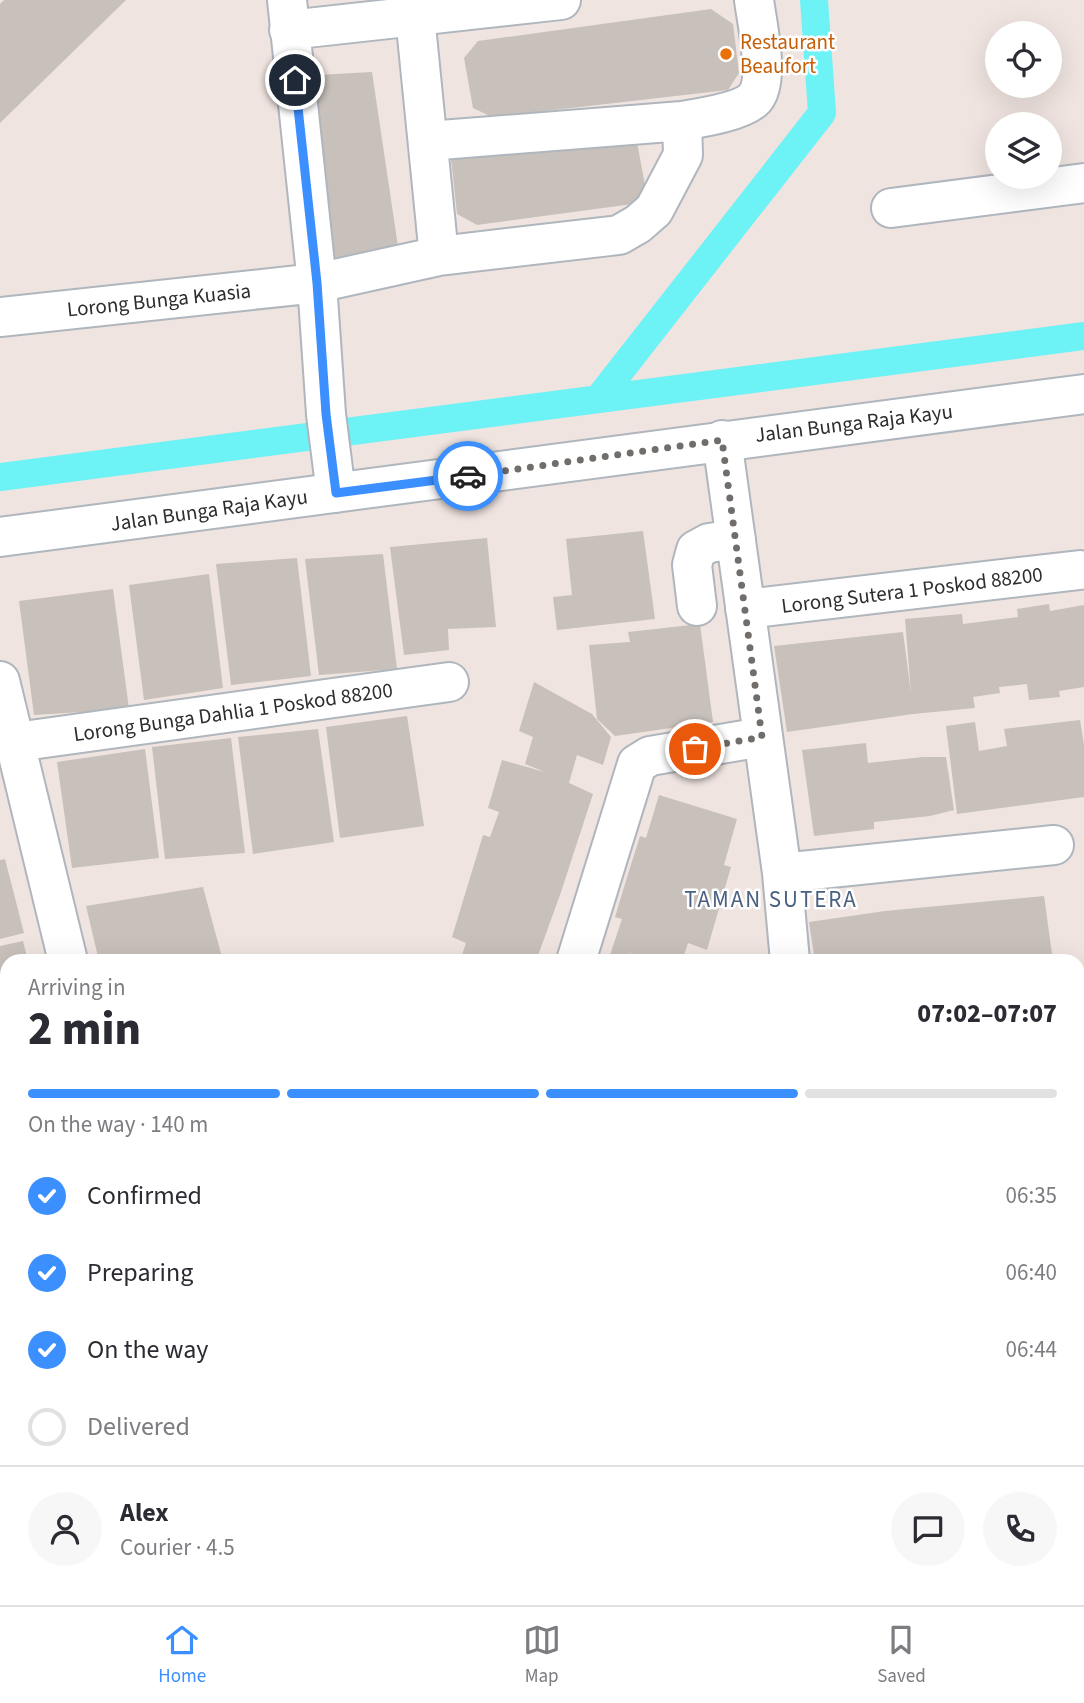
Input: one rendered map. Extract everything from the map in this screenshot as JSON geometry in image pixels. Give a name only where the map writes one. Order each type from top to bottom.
[{"type":"street","points":[[334,475],[326,414],[317,283],[288,15],[415,16],[562,0]]},
{"type":"street","points":[[428,141],[682,121],[718,115],[754,100],[760,89],[762,71],[754,0]]},
{"type":"street","points":[[415,16],[439,256]]},
{"type":"street","name":"Lorong Bunga Kuasia","points":[[0,317],[317,283],[439,256],[619,235],[638,224],[654,209],[683,155],[682,121]]},
{"type":"street","points":[[891,208],[1084,184]]},
{"type":"street","name":"Jalan Bunga Raja Kayu","points":[[15,536],[334,475],[570,462],[1084,394]]},
{"type":"street","points":[[722,440],[782,873],[789,954]]},
{"type":"street","points":[[0,567],[13,549],[15,536]]},
{"type":"street","points":[[697,606],[692,565],[696,550],[709,542],[736,539]]},
{"type":"street","name":"Lorong Sutera 1 Poskod 88200","points":[[745,609],[1080,570]]},
{"type":"street","points":[[0,681],[66,954]]},
{"type":"street","name":"Lorong Bunga Dahlia 1 Poskod 88200","points":[[16,742],[449,682]]},
{"type":"street","points":[[578,954],[637,764],[650,756],[762,737]]},
{"type":"street","points":[[782,873],[1054,845]]},
{"type":"building","points":[[4,0],[126,0],[0,123],[0,4]]},
{"type":"building","points":[[711,9],[733,24],[739,73],[728,90],[492,117],[473,108],[464,58],[478,41]]},
{"type":"building","points":[[372,72],[400,260],[342,264],[327,252],[308,97],[317,75]]},
{"type":"building","points":[[636,137],[645,185],[633,204],[477,225],[457,214],[451,158]]},
{"type":"building","points":[[643,531],[655,619],[557,630],[553,597],[572,595],[566,539]]},
{"type":"building","points":[[487,538],[496,627],[448,629],[449,650],[404,655],[390,547]]},
{"type":"building","points":[[383,554],[397,669],[319,675],[305,559]]},
{"type":"building","points":[[297,558],[311,676],[231,685],[216,564]]},
{"type":"building","points":[[209,574],[223,688],[144,700],[129,585]]},
{"type":"building","points":[[113,589],[129,709],[34,715],[19,601]]},
{"type":"building","points":[[1049,604],[1050,611],[1084,605],[1084,687],[1059,691],[1060,697],[1029,700],[1027,684],[999,687],[1000,693],[973,697],[975,708],[787,732],[774,646],[903,632],[911,693],[905,619],[962,614],[963,624],[1018,617],[1017,609]]},
{"type":"building","points":[[700,624],[713,722],[615,736],[597,719],[589,645],[630,642],[628,632]]},
{"type":"building","points":[[534,682],[592,714],[611,737],[603,765],[577,755],[569,783],[593,794],[539,954],[462,954],[466,943],[452,937],[483,835],[490,837],[499,812],[488,808],[502,760],[545,772],[525,764],[533,737],[519,731]]},
{"type":"building","points":[[407,716],[424,826],[340,838],[326,727]]},
{"type":"building","points":[[1080,720],[1084,745],[1084,797],[957,814],[946,726],[975,722],[979,751],[1007,746],[1004,729]]},
{"type":"building","points":[[318,729],[334,842],[253,854],[238,737]]},
{"type":"building","points":[[231,738],[245,853],[165,859],[152,747]]},
{"type":"building","points":[[866,743],[868,763],[946,757],[954,810],[930,816],[874,822],[874,829],[814,836],[802,750]]},
{"type":"building","points":[[145,749],[159,858],[72,868],[57,762]]},
{"type":"building","points":[[659,795],[737,819],[724,865],[731,867],[707,950],[688,943],[684,954],[610,954],[622,919],[615,917],[624,887],[640,836],[646,838]]},
{"type":"building","points":[[5,859],[24,933],[0,939],[0,860]]},
{"type":"building","points":[[203,887],[221,954],[97,954],[86,906]]},
{"type":"building","points":[[1044,896],[1052,954],[814,954],[809,922],[885,911]]},
{"type":"building","points":[[23,941],[26,954],[0,954],[0,946]]},
{"type":"waterway","points":[[599,398],[822,113],[814,0]]},
{"type":"waterway","points":[[0,477],[1084,336]]},
{"type":"way so far","points":[[468,476],[722,440],[762,737],[695,749]]},
{"type":"place","name":"Restaurant Beaufort","points":[[726,54]]},
{"type":"district","name":"TAMAN SUTERA","points":[[771,899]]},
{"type":"route","points":[[295,80],[317,283],[326,414],[336,493],[468,476]]}]
